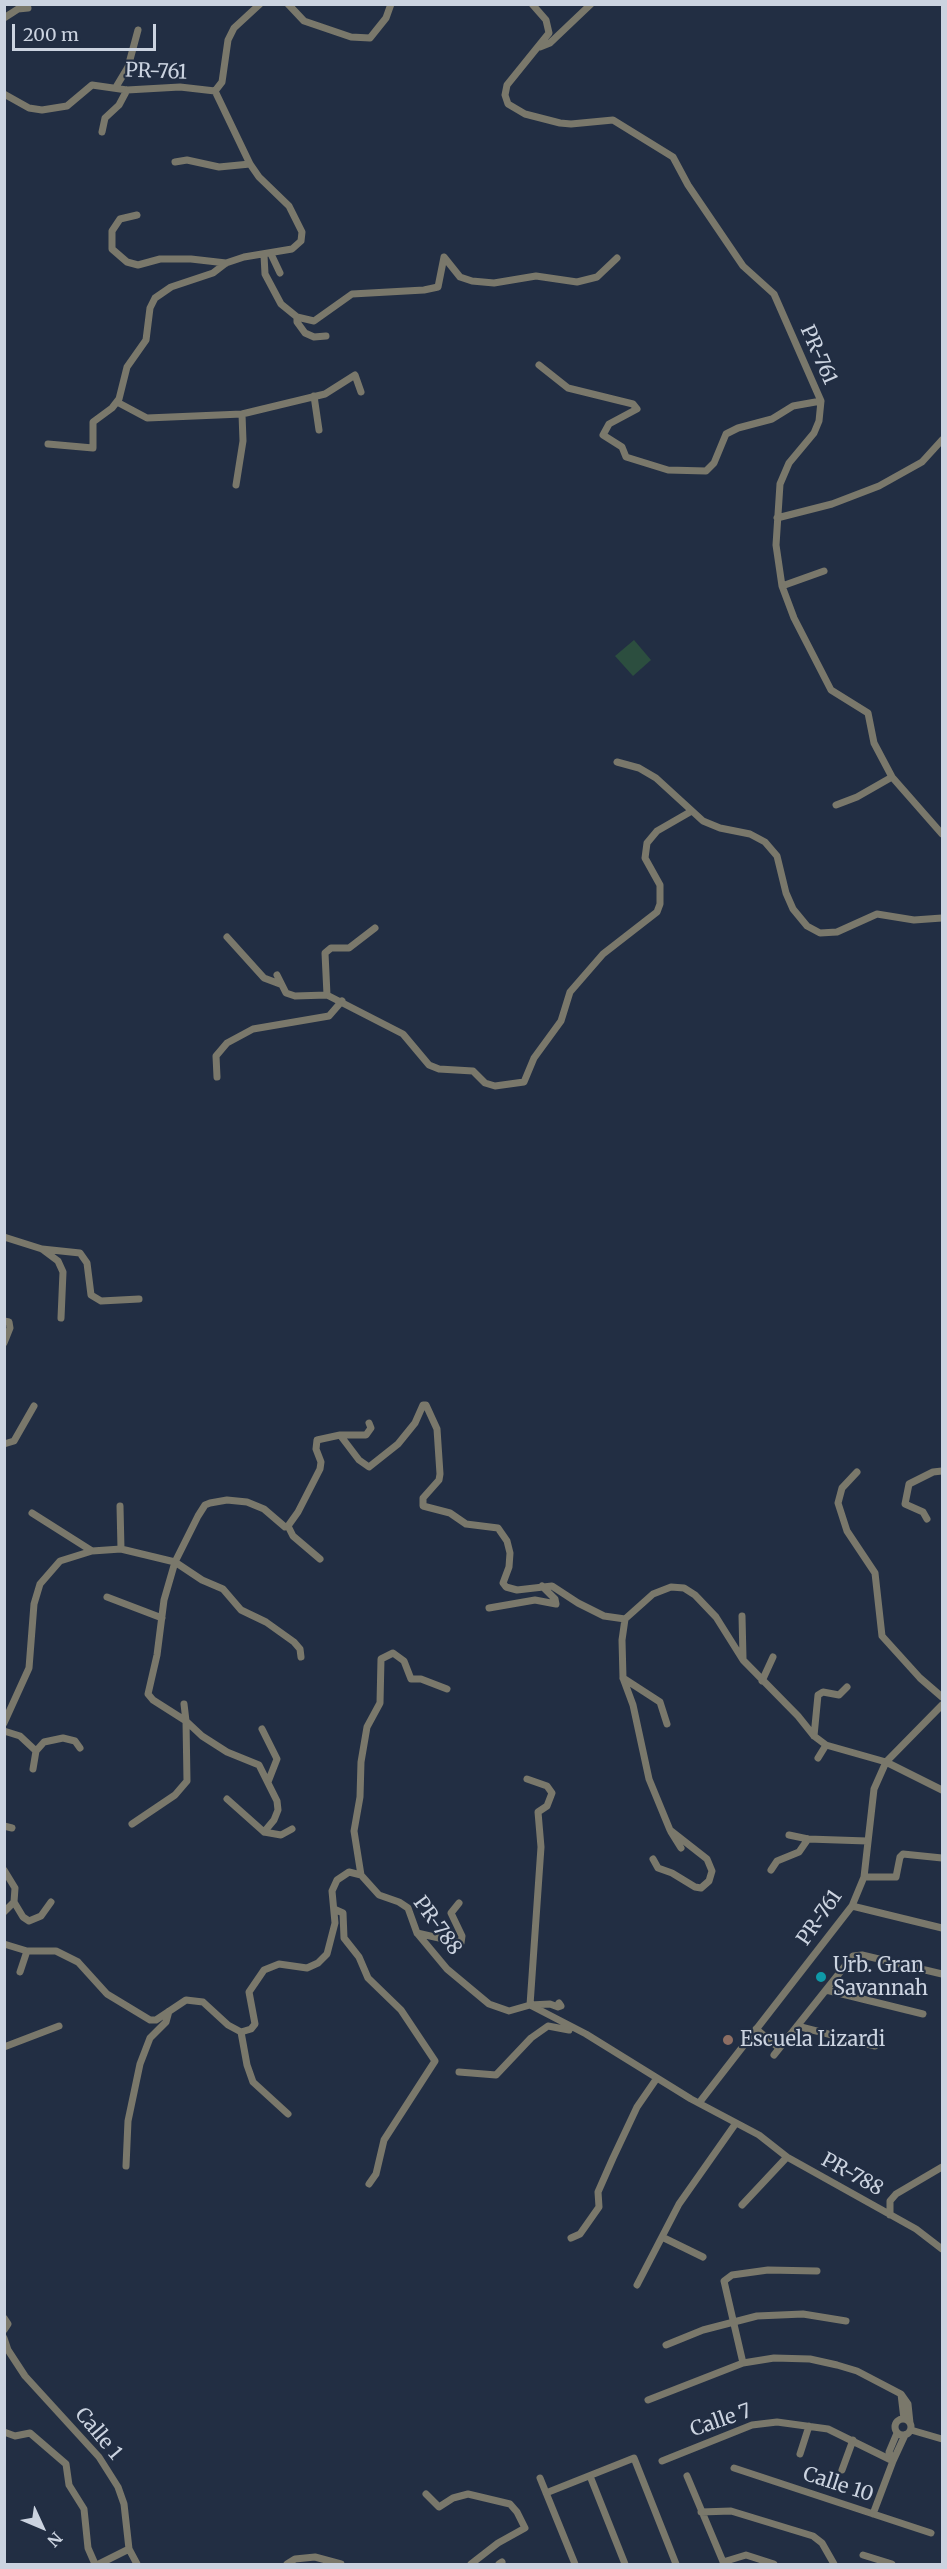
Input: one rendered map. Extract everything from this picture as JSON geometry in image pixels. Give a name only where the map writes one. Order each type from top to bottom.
[{"type":"street","name":"PR-761","points":[[4,94],[29,108],[42,110],[67,106],[92,85],[127,90],[180,87],[215,91],[222,82],[228,40],[234,28],[260,4]]},
{"type":"street","points":[[289,5],[304,21],[351,37],[370,38],[386,18],[391,4]]},
{"type":"street","name":"PR-761","points":[[532,4],[546,20],[549,33],[507,85],[505,95],[508,104],[525,114],[560,123],[613,120],[673,157],[688,185],[743,266],[774,294],[821,401],[819,421],[814,433],[789,463],[780,484],[776,545],[782,586],[794,618],[831,690],[868,713],[874,743],[892,777],[942,834]]},
{"type":"street","points":[[540,47],[550,43],[591,4]]},
{"type":"street","points":[[4,18],[18,9],[28,8]]},
{"type":"street","points":[[116,87],[128,68],[138,30]]},
{"type":"street","points":[[102,132],[105,118],[120,105],[127,90]]},
{"type":"street","points":[[48,444],[93,448],[93,423],[117,402],[127,367],[146,340],[150,308],[155,298],[171,287],[213,273],[226,263],[244,257],[267,255],[292,249],[301,241],[302,232],[289,206],[259,177],[250,164],[215,91]]},
{"type":"street","points":[[175,162],[187,160],[219,167],[250,164]]},
{"type":"street","points":[[137,215],[120,219],[111,231],[112,249],[127,262],[138,265],[160,260],[191,259],[226,263]]},
{"type":"street","points":[[267,255],[280,273]]},
{"type":"street","points":[[267,255],[265,274],[281,304],[297,317],[314,321],[352,294],[424,290],[438,287],[444,257],[460,277],[472,281],[494,283],[536,276],[577,282],[597,277],[617,258]]},
{"type":"street","points":[[297,317],[297,322],[305,333],[314,337],[326,336]]},
{"type":"street","points":[[539,366],[568,388],[633,404],[637,409],[609,424],[603,435],[622,447],[626,457],[668,471],[706,471],[714,463],[726,434],[738,428],[772,419],[793,406],[821,401]]},
{"type":"street","points":[[117,402],[147,418],[242,414],[325,394],[355,375],[361,392]]},
{"type":"street","points":[[314,396],[319,430]]},
{"type":"street","points":[[236,485],[243,441],[242,414]]},
{"type":"street","points":[[777,518],[832,504],[879,486],[922,462],[942,440]]},
{"type":"street","points":[[782,586],[824,571]]},
{"type":"street","points":[[617,762],[639,768],[656,778],[690,812],[720,828],[750,834],[765,842],[777,856],[786,893],[793,909],[807,926],[820,933],[837,932],[877,914],[914,920],[942,918]]},
{"type":"street","points":[[836,805],[857,797],[892,777]]},
{"type":"street","points":[[277,975],[286,993],[295,996],[327,994],[403,1034],[429,1065],[439,1069],[473,1071],[484,1083],[495,1086],[524,1082],[534,1058],[561,1022],[570,992],[603,954],[657,912],[660,904],[660,885],[645,858],[647,843],[657,831],[690,812]]},
{"type":"street","points":[[327,994],[326,953],[331,948],[349,948],[375,928]]},
{"type":"street","points":[[227,937],[264,978],[280,984]]},
{"type":"street","points":[[217,1077],[216,1056],[227,1043],[254,1029],[329,1016],[342,1000]]},
{"type":"street","points":[[4,1237],[42,1249],[80,1253],[87,1263],[91,1295],[100,1301],[139,1299]]},
{"type":"street","points":[[42,1249],[58,1261],[63,1272],[61,1318]]},
{"type":"street","points":[[4,1321],[9,1322],[10,1328],[4,1343]]},
{"type":"street","points":[[340,1435],[359,1460],[369,1467],[398,1444],[415,1423],[423,1405],[426,1405],[437,1429],[440,1473],[439,1480],[423,1498],[423,1506],[450,1513],[466,1524],[498,1528],[507,1540],[510,1553],[509,1567],[503,1583],[517,1590],[552,1586],[604,1616],[626,1619]]},
{"type":"street","points":[[4,1444],[14,1441],[34,1406]]},
{"type":"street","points":[[288,1526],[298,1512],[320,1469],[321,1462],[316,1449],[317,1440],[340,1435],[366,1435],[371,1428],[369,1423]]},
{"type":"street","points":[[927,1519],[923,1512],[905,1504],[909,1484],[933,1472],[942,1471]]},
{"type":"street","points":[[857,1472],[842,1488],[838,1503],[847,1531],[875,1573],[882,1636],[885,1642],[942,1697]]},
{"type":"street","points":[[264,1832],[274,1820],[278,1810],[277,1801],[259,1765],[227,1752],[202,1736],[186,1721],[153,1700],[148,1694],[164,1600],[175,1562],[205,1505],[228,1500],[247,1502],[264,1509],[285,1527],[288,1526]]},
{"type":"street","points":[[120,1506],[121,1549]]},
{"type":"street","points":[[32,1513],[92,1551]]},
{"type":"street","points":[[288,1526],[293,1536],[320,1559]]},
{"type":"street","points":[[4,1723],[29,1668],[34,1604],[40,1584],[60,1561],[92,1551],[121,1549],[175,1562],[202,1580],[223,1589],[241,1610],[266,1622],[294,1642],[300,1649],[301,1657]]},
{"type":"street","points":[[489,1608],[534,1600],[556,1604],[555,1599],[542,1586]]},
{"type":"street","points":[[681,1848],[670,1830],[648,1779],[633,1705],[623,1678],[622,1640],[626,1619],[653,1594],[671,1587],[684,1588],[695,1595],[716,1617],[743,1660],[798,1716],[814,1736],[826,1744],[886,1762],[942,1790]]},
{"type":"street","points":[[106,1597],[162,1618]]},
{"type":"street","points":[[742,1616],[743,1660]]},
{"type":"street","points":[[4,1944],[27,1951],[56,1951],[78,1962],[107,1994],[150,2020],[156,2020],[186,2000],[203,2002],[228,2025],[241,2032],[251,2029],[255,2024],[249,1992],[264,1970],[279,1964],[307,1968],[318,1963],[327,1954],[334,1923],[332,1891],[337,1880],[349,1872],[362,1875],[354,1831],[367,1727],[380,1702],[381,1659],[393,1653],[404,1661],[411,1679],[421,1679],[447,1689]]},
{"type":"street","points":[[762,1681],[772,1657]]},
{"type":"street","points":[[623,1678],[660,1702],[667,1724]]},
{"type":"street","points":[[814,1736],[818,1695],[823,1692],[839,1695],[847,1687]]},
{"type":"street","points":[[132,1824],[175,1795],[187,1781],[184,1704]]},
{"type":"street","name":"PR-761","points":[[699,2103],[852,1906],[864,1877],[874,1789],[886,1762],[942,1705]]},
{"type":"street","points":[[262,1729],[278,1759],[268,1782]]},
{"type":"street","points":[[4,1731],[20,1736],[36,1751]]},
{"type":"street","points":[[33,1769],[36,1751],[44,1742],[63,1738],[75,1741],[80,1748]]},
{"type":"street","points":[[818,1758],[826,1744]]},
{"type":"street","points":[[527,1779],[547,1786],[552,1793],[547,1806],[538,1812],[541,1846],[530,2005],[550,2004],[558,2007],[561,2006],[559,2004]]},
{"type":"street","points":[[227,1799],[264,1832],[281,1835],[292,1829]]},
{"type":"street","points":[[653,1859],[658,1868],[672,1873],[695,1887],[701,1888],[709,1881],[712,1871],[707,1858],[670,1830]]},
{"type":"street","points":[[789,1835],[808,1839],[867,1841]]},
{"type":"street","points":[[771,1870],[777,1861],[799,1852],[808,1839]]},
{"type":"street","points":[[864,1877],[896,1877],[900,1857],[903,1854],[942,1858]]},
{"type":"street","points":[[4,1870],[15,1888],[14,1902],[28,1921],[41,1916],[51,1902]]},
{"type":"street","name":"PR-788","points":[[362,1875],[379,1895],[408,1908],[417,1933],[447,1969],[489,2004],[509,2011],[530,2005],[586,2034],[699,2103],[759,2134],[787,2157],[890,2215],[942,2249]]},
{"type":"street","points":[[4,1912],[14,1902]]},
{"type":"street","points":[[417,1933],[461,1943],[462,1936],[451,1913],[459,1904]]},
{"type":"street","points":[[852,1906],[942,1928]]},
{"type":"street","points":[[334,1909],[343,1913],[344,1938],[359,1957],[368,1978],[401,2010],[435,2061],[384,2140],[376,2174],[369,2184]]},
{"type":"street","points":[[20,1972],[27,1951]]},
{"type":"street","points":[[774,2055],[857,1954],[942,1974]]},
{"type":"street","points":[[826,1990],[923,2014]]},
{"type":"street","points":[[126,2166],[128,2121],[140,2064],[150,2038],[166,2022],[169,2011]]},
{"type":"street","points":[[4,2047],[58,2026]]},
{"type":"street","points":[[459,2072],[495,2075],[531,2038],[548,2026],[586,2034]]},
{"type":"street","points":[[796,2026],[875,2046]]},
{"type":"street","points":[[756,2029],[779,2048]]},
{"type":"street","points":[[241,2032],[247,2065],[253,2082],[288,2114]]},
{"type":"street","points":[[571,2238],[580,2234],[599,2207],[598,2192],[613,2158],[637,2107],[657,2078]]},
{"type":"street","points":[[637,2285],[679,2204],[736,2123]]},
{"type":"street","points":[[742,2205],[787,2157]]},
{"type":"street","points":[[890,2215],[890,2200],[896,2194],[942,2167]]},
{"type":"street","points":[[662,2237],[703,2257]]},
{"type":"street","points":[[743,2363],[724,2281],[728,2277],[768,2270],[816,2271]]},
{"type":"street","points":[[666,2345],[734,2321],[782,2314],[824,2317],[846,2322]]},
{"type":"street","points":[[4,2318],[8,2324],[4,2330]]},
{"type":"street","name":"Calle 1","points":[[4,2337],[8,2350],[25,2376],[99,2457],[118,2487],[124,2505],[129,2549],[137,2565]]},
{"type":"street","points":[[648,2400],[743,2363],[774,2358],[810,2359],[857,2371],[902,2394],[906,2405],[905,2428],[889,2452],[892,2461],[873,2514]]},
{"type":"street","name":"Calle 7","points":[[662,2461],[752,2425],[777,2422],[828,2429],[892,2461]]},
{"type":"street","points":[[800,2454],[809,2426]]},
{"type":"street","points":[[905,2428],[942,2439]]},
{"type":"street","points":[[4,2432],[15,2436],[30,2433],[66,2464],[69,2485],[84,2509],[88,2548],[97,2565],[129,2549]]},
{"type":"street","points":[[842,2470],[853,2440]]},
{"type":"street","points":[[546,2493],[634,2458],[676,2565]]},
{"type":"street","name":"Calle 10","points":[[734,2468],[931,2533]]},
{"type":"street","points":[[590,2476],[626,2565]]},
{"type":"street","points":[[687,2476],[723,2563],[746,2555],[774,2565]]},
{"type":"street","points":[[540,2478],[575,2565]]},
{"type":"street","points":[[426,2493],[439,2506],[453,2498],[468,2494],[510,2504],[517,2511],[525,2528],[498,2543],[471,2565]]},
{"type":"street","points":[[701,2512],[731,2511],[813,2536],[822,2543],[834,2565]]},
{"type":"street","points":[[863,2555],[892,2565]]},
{"type":"street","points":[[286,2565],[295,2559],[315,2557],[341,2565]]},
{"type":"green space","points":[[634,640],[651,660],[633,676],[615,656]]},
{"type":"place","name":"Urb. Gran Savannah","points":[[821,1977]]},
{"type":"place","name":"Escuela Lizardi","points":[[728,2040]]}]
